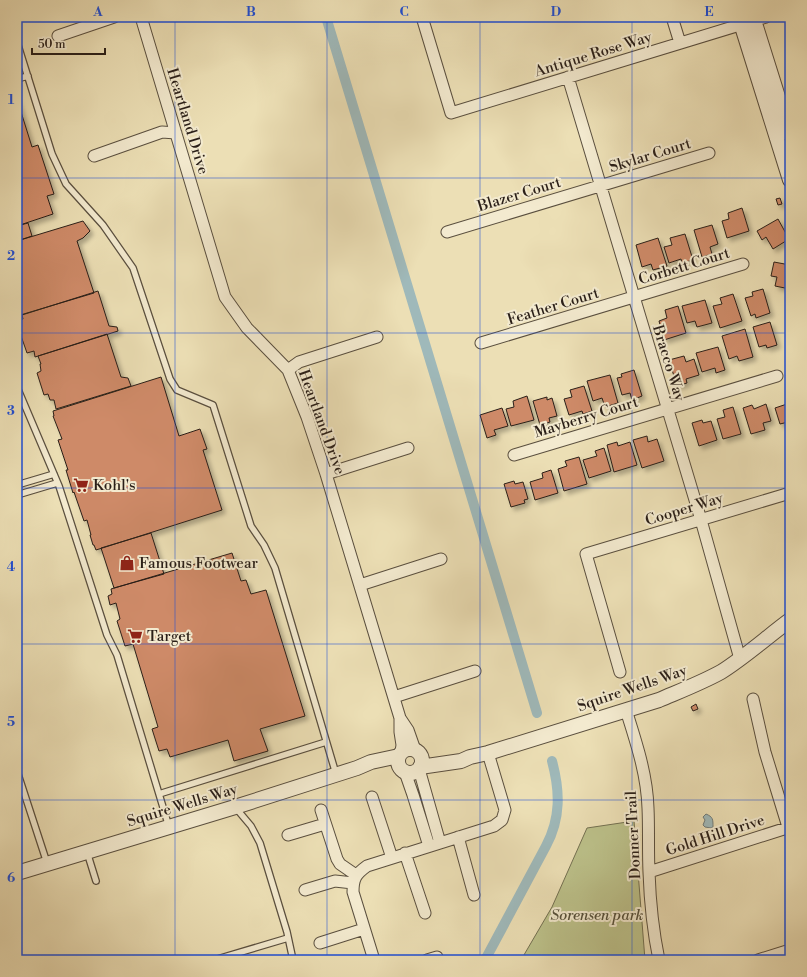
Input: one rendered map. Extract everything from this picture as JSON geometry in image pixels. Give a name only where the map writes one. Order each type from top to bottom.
[{"type":"street","points":[[58,36],[114,17]]},
{"type":"street","name":"Heartland Drive","points":[[141,17],[225,297],[247,328],[288,370],[307,417],[326,474],[400,718],[402,745],[400,754]]},
{"type":"street","name":"Antique Rose Way","points":[[422,17],[451,113],[680,43],[750,19]]},
{"type":"street","points":[[672,17],[680,43]]},
{"type":"street","points":[[750,19],[790,135]]},
{"type":"street","points":[[750,19],[790,180]]},
{"type":"street","name":"Bracco Way","points":[[568,77],[740,659]]},
{"type":"street","points":[[94,156],[162,132],[176,133]]},
{"type":"street","name":"Skylar Court","points":[[600,186],[709,153]]},
{"type":"street","name":"Blazer Court","points":[[447,232],[600,186]]},
{"type":"street","name":"Corbett Court","points":[[634,297],[743,264]]},
{"type":"street","name":"Feather Court","points":[[481,343],[634,297]]},
{"type":"street","points":[[288,370],[299,362],[377,337]]},
{"type":"street","name":"Mayberry Court","points":[[514,455],[778,376]]},
{"type":"street","points":[[326,474],[408,448]]},
{"type":"street","name":"Cooper Way","points":[[620,672],[586,554],[790,493]]},
{"type":"street","points":[[360,585],[441,559]]},
{"type":"street","name":"Squire Wells Way","points":[[356,768],[392,768],[413,764],[461,761],[659,700],[721,672],[790,620]]},
{"type":"street","points":[[394,697],[475,671]]},
{"type":"street","points":[[753,699],[765,752],[789,827]]},
{"type":"street","name":"Donner Trail","points":[[626,710],[639,752],[645,779],[648,807],[649,872],[652,914],[659,960]]},
{"type":"street","name":"Heartland Drive","points":[[400,718],[408,730],[413,764]]},
{"type":"street","points":[[374,960],[353,892],[355,879],[367,866],[494,826],[502,820],[505,810],[488,753]]},
{"type":"street","points":[[400,754],[398,764],[413,764]]},
{"type":"street","name":"Squire Wells Way","points":[[17,873],[235,807],[371,762],[400,754]]},
{"type":"street","points":[[413,764],[430,807],[440,843]]},
{"type":"street","points":[[413,764],[418,810],[429,846]]},
{"type":"street","points":[[372,797],[392,858]]},
{"type":"street","points":[[418,810],[430,807]]},
{"type":"street","points":[[321,810],[337,859],[355,879]]},
{"type":"street","points":[[288,835],[325,824]]},
{"type":"street","name":"Gold Hill Drive","points":[[649,872],[789,827]]},
{"type":"street","points":[[458,837],[474,895]]},
{"type":"street","points":[[405,853],[425,913]]},
{"type":"street","points":[[305,890],[331,882],[355,879]]},
{"type":"street","points":[[320,943],[364,929]]},
{"type":"street","points":[[758,960],[777,957],[790,950]]},
{"type":"lane","points":[[17,42],[52,154],[66,184],[103,225],[133,268],[170,379],[177,390],[213,405],[251,526],[264,546],[275,568],[336,774]]},
{"type":"lane","points":[[17,79],[28,76]]},
{"type":"lane","points":[[17,387],[54,474],[107,634],[117,655],[169,826]]},
{"type":"lane","points":[[17,485],[54,474]]},
{"type":"lane","points":[[17,495],[57,483]]},
{"type":"lane","points":[[159,794],[326,742]]},
{"type":"lane","points":[[17,771],[48,863]]},
{"type":"lane","points":[[235,807],[251,826],[260,843],[293,960]]},
{"type":"lane","points":[[87,851],[96,881]]},
{"type":"lane","points":[[214,960],[288,938]]},
{"type":"green space","name":"Sorensen park","points":[[634,821],[645,960],[521,960],[552,907],[587,828]]},
{"type":"water","points":[[706,814],[712,819],[713,827],[711,828],[703,825],[705,820],[703,817]]},
{"type":"building","points":[[17,99],[32,147],[38,145],[54,194],[47,196],[53,214],[17,226]]},
{"type":"building","points":[[780,198],[782,204],[778,205],[776,199]]},
{"type":"building","points":[[742,208],[749,231],[727,238],[722,221],[729,219],[728,213]]},
{"type":"building","points":[[778,219],[789,239],[773,249],[766,237],[762,240],[757,231]]},
{"type":"building","points":[[83,221],[90,231],[83,238],[77,241],[94,293],[17,316],[17,241]]},
{"type":"building","points":[[28,223],[32,236],[17,241],[17,226]]},
{"type":"building","points":[[712,225],[718,244],[710,247],[712,254],[702,257],[694,230]]},
{"type":"building","points":[[685,234],[693,260],[682,263],[681,259],[669,263],[664,247],[672,245],[670,238]]},
{"type":"building","points":[[658,238],[667,266],[653,270],[651,264],[642,267],[636,245]]},
{"type":"building","points":[[774,262],[790,265],[790,289],[775,286],[777,277],[771,276]]},
{"type":"building","points":[[763,289],[770,313],[756,318],[755,314],[751,316],[745,298],[753,296],[752,292]]},
{"type":"building","points":[[98,291],[109,326],[117,327],[118,331],[35,357],[34,351],[27,353],[17,327],[17,321],[23,319],[22,315]]},
{"type":"building","points":[[733,294],[742,321],[720,328],[713,306],[722,304],[720,298]]},
{"type":"building","points":[[705,300],[712,323],[697,327],[695,321],[687,323],[682,306]]},
{"type":"building","points":[[678,306],[686,333],[664,340],[659,321],[667,318],[665,310]]},
{"type":"building","points":[[770,322],[777,345],[767,348],[766,345],[759,347],[753,327]]},
{"type":"building","points":[[745,329],[753,357],[739,361],[737,356],[729,359],[722,336]]},
{"type":"building","points":[[107,334],[121,377],[128,378],[131,386],[56,409],[54,400],[50,400],[48,394],[44,395],[37,373],[41,371],[41,364],[38,356]]},
{"type":"building","points":[[718,347],[725,370],[716,373],[715,368],[702,372],[696,353]]},
{"type":"building","points":[[684,356],[686,362],[694,359],[699,375],[686,379],[687,383],[677,386],[669,360]]},
{"type":"building","points":[[634,370],[642,396],[632,400],[630,393],[622,395],[617,378],[622,377],[621,374]]},
{"type":"building","points":[[610,375],[618,403],[605,407],[602,398],[593,401],[587,381]]},
{"type":"building","points":[[161,377],[179,436],[200,429],[207,449],[203,450],[222,510],[96,550],[90,535],[87,520],[84,521],[74,492],[73,493],[66,470],[68,470],[58,440],[62,439],[53,416],[53,411]]},
{"type":"building","points":[[584,386],[592,411],[583,414],[582,411],[569,415],[564,399],[572,397],[570,390]]},
{"type":"building","points":[[527,396],[534,420],[511,426],[506,409],[514,407],[513,401]]},
{"type":"building","points":[[547,397],[547,400],[552,398],[557,416],[549,418],[550,422],[540,425],[533,401]]},
{"type":"building","points":[[790,403],[790,427],[788,422],[780,424],[775,408]]},
{"type":"building","points":[[766,404],[771,421],[763,423],[765,430],[751,434],[743,408],[752,405],[754,409]]},
{"type":"building","points":[[733,407],[741,434],[723,439],[717,419],[725,417],[723,410]]},
{"type":"building","points":[[502,408],[508,426],[494,430],[496,435],[487,438],[480,415]]},
{"type":"building","points":[[702,420],[703,423],[711,421],[717,440],[699,446],[692,423]]},
{"type":"building","points":[[647,436],[648,442],[657,439],[664,461],[642,468],[633,440]]},
{"type":"building","points":[[617,442],[618,446],[630,442],[637,465],[614,472],[607,445]]},
{"type":"building","points":[[604,448],[611,471],[589,478],[583,460],[597,456],[595,451]]},
{"type":"building","points":[[579,457],[587,484],[564,491],[558,469],[567,466],[565,461]]},
{"type":"building","points":[[551,470],[558,493],[535,500],[530,482],[543,478],[542,473]]},
{"type":"building","points":[[514,481],[515,484],[523,482],[528,499],[524,500],[525,503],[511,507],[504,484]]},
{"type":"building","points":[[151,533],[164,574],[114,588],[101,548]]},
{"type":"building","points":[[232,553],[241,581],[246,580],[251,594],[266,590],[305,716],[260,729],[268,751],[234,761],[228,740],[170,757],[167,749],[159,751],[152,729],[158,727],[133,644],[125,646],[117,621],[120,619],[116,603],[110,605],[108,596],[112,594],[111,589]]},
{"type":"building","points":[[696,704],[698,709],[693,711],[691,707]]},
{"type":"waterway","points":[[326,17],[537,713]]},
{"type":"waterway","points":[[485,960],[551,836],[557,815],[558,804],[557,783],[552,761]]},
{"type":"place","name":"Kohl's","points":[[81,485]]},
{"type":"place","name":"Famous Footwear","points":[[127,563]]},
{"type":"place","name":"Target","points":[[135,636]]}]
